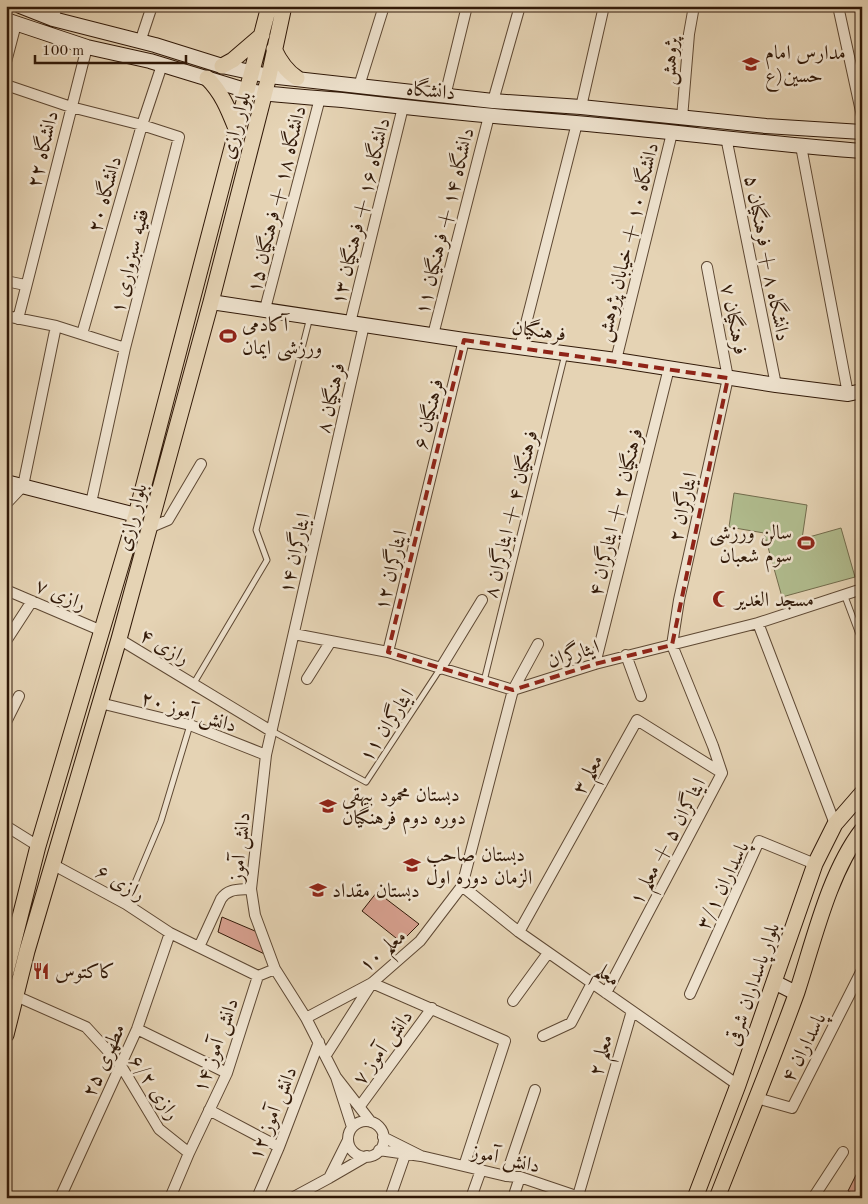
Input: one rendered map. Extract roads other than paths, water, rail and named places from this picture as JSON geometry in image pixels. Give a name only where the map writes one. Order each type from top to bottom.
[{"type":"main road","name":"دانشگاه","points":[[20,6],[55,13],[140,42],[222,66],[269,76],[493,101],[862,132]]},
{"type":"main road","name":"بلوار رازی","points":[[6,1035],[52,864],[119,639],[211,302],[269,76],[274,49],[268,33],[270,6]]},
{"type":"main road","name":"بلوار رازی","points":[[6,972],[38,846],[136,515],[252,72],[268,33],[284,6]]},
{"type":"main road","name":"دانشگاه","points":[[11,22],[87,47],[156,63],[248,91],[264,94],[862,151]]},
{"type":"main road","points":[[222,66],[233,60],[268,33]]},
{"type":"main road","points":[[155,45],[156,63]]},
{"type":"main road","points":[[274,49],[288,72],[297,78]]},
{"type":"main road","points":[[207,78],[218,89],[225,100],[236,134],[251,141]]},
{"type":"main road","points":[[382,105],[385,90]]},
{"type":"main road","points":[[775,143],[776,126]]},
{"type":"main road","name":"فرهنگیان","points":[[211,302],[464,340],[616,360],[776,386],[855,393]]},
{"type":"main road","points":[[6,482],[136,515]]},
{"type":"main road","points":[[58,778],[76,783]]},
{"type":"main road","name":"بلوار پاسداران شرقی","points":[[695,1198],[738,1085],[815,864],[835,824],[862,793]]},
{"type":"main road","points":[[717,1198],[796,993],[836,873],[852,842],[862,830]]},
{"type":"main road","points":[[6,938],[17,927]]},
{"type":"main road","points":[[774,982],[796,993]]},
{"type":"street","points":[[140,42],[152,6]]},
{"type":"street","points":[[358,86],[384,6]]},
{"type":"street","points":[[445,96],[467,6]]},
{"type":"street","points":[[493,101],[520,6]]},
{"type":"street","points":[[582,107],[604,6]]},
{"type":"street","name":"پژوهش","points":[[682,118],[689,34],[694,6]]},
{"type":"street","points":[[838,6],[862,116]]},
{"type":"street","points":[[6,62],[11,22]]},
{"type":"street","name":"دانشگاه ۲۲","points":[[18,319],[25,285],[87,47]]},
{"type":"street","name":"دانشگاه ۲۰","points":[[82,334],[142,125],[156,63]]},
{"type":"street","name":"فقیه سبزواری ۱","points":[[6,85],[71,107],[142,125],[179,137],[125,348],[91,503]]},
{"type":"street","name":"دانشگاه ۱۸ + فرهنگیان ۱۵","points":[[265,309],[320,98]]},
{"type":"street","name":"دانشگاه ۱۶ + فرهنگیان ۱۳","points":[[350,323],[403,107]]},
{"type":"street","name":"دانشگاه ۱۴ + فرهنگیان ۱۱","points":[[433,335],[489,116]]},
{"type":"street","points":[[520,347],[577,123]]},
{"type":"street","name":"دانشگاه ۱۰ + خیابان پژوهش","points":[[616,360],[672,133]]},
{"type":"street","name":"دانشگاه ۸ + فرهنگیان ۵","points":[[726,137],[776,386]]},
{"type":"street","points":[[801,146],[855,393]]},
{"type":"street","name":"فرهنگیان ۷","points":[[708,267],[728,378]]},
{"type":"street","points":[[6,280],[25,285]]},
{"type":"street","points":[[6,316],[56,326],[125,348]]},
{"type":"street","name":"فرهنگیان ۸","points":[[329,479],[364,325]]},
{"type":"street","points":[[6,504],[23,486],[56,326]]},
{"type":"street","name":"فرهنگیان ۶","points":[[426,496],[464,340]]},
{"type":"street","name":"فرهنگیان ۲ + ایثارگران ۴","points":[[595,664],[669,368]]},
{"type":"street","name":"ایثارگران ۲","points":[[672,645],[679,600],[728,378]]},
{"type":"street","points":[[149,528],[168,520],[201,464]]},
{"type":"street","name":"ایثارگران ۱۴","points":[[294,634],[329,479]]},
{"type":"street","name":"ایثارگران ۱۲","points":[[388,652],[426,496]]},
{"type":"street","name":"ایثارگران","points":[[514,690],[626,655],[758,623],[862,589]]},
{"type":"street","name":"رازی ۷","points":[[6,590],[102,631]]},
{"type":"street","points":[[440,669],[482,600]]},
{"type":"street","points":[[6,640],[32,601]]},
{"type":"street","points":[[758,623],[835,824]]},
{"type":"street","points":[[294,634],[388,652],[514,690]]},
{"type":"street","name":"دانش آموز","points":[[294,634],[266,755],[251,889],[255,915],[276,969],[306,1018],[336,1077]]},
{"type":"street","name":"رازی ۴","points":[[119,639],[272,731]]},
{"type":"street","points":[[307,680],[331,641]]},
{"type":"street","points":[[462,886],[514,690],[538,644]]},
{"type":"street","name":"ایثاگران ۵ + معلم ۱","points":[[606,993],[722,773],[672,645]]},
{"type":"street","points":[[626,655],[641,696]]},
{"type":"street","points":[[6,722],[19,696]]},
{"type":"street","name":"دانش آموز ۲۰","points":[[100,703],[190,725],[266,755]]},
{"type":"street","name":"معلم ۳","points":[[519,932],[637,720],[722,773]]},
{"type":"street","points":[[6,826],[38,846]]},
{"type":"street","name":"پاسداران ۳/۱","points":[[690,994],[759,841],[815,864]]},
{"type":"street","name":"رازی ۶","points":[[52,864],[126,904],[170,933],[258,976]]},
{"type":"street","name":"معلم","points":[[462,886],[548,953],[738,1085]]},
{"type":"street","name":"معلم ۱۰","points":[[306,1018],[372,983],[420,941],[462,886]]},
{"type":"street","points":[[199,947],[220,899],[225,892],[251,889]]},
{"type":"street","name":"مطهری ۲۵","points":[[60,1198],[136,1029],[170,933]]},
{"type":"street","points":[[513,1002],[548,953]]},
{"type":"street","points":[[258,976],[276,969]]},
{"type":"street","name":"پاسداران ۴","points":[[757,1098],[792,1108],[862,970]]},
{"type":"street","name":"دانش آموز ۱۴","points":[[170,1198],[188,1153],[227,1073],[258,976]]},
{"type":"street","points":[[326,1055],[372,983],[505,1041],[464,1166]]},
{"type":"street","points":[[543,1036],[571,1023],[592,983]]},
{"type":"street","name":"رازی ۶/۲","points":[[16,996],[86,1027],[120,1064],[160,1129],[188,1153]]},
{"type":"street","name":"دانش آموز ۷","points":[[360,1106],[432,1008]]},
{"type":"street","name":"معلم ۲","points":[[580,1197],[603,1109],[632,1011]]},
{"type":"street","points":[[136,1029],[227,1073]]},
{"type":"street","name":"دانش آموز ۱۲","points":[[257,1198],[279,1147],[319,1042]]},
{"type":"street","points":[[336,1077],[371,1122],[380,1128],[383,1137],[379,1150],[372,1156],[356,1154],[348,1140]]},
{"type":"street","points":[[336,1077],[352,1127]]},
{"type":"street","points":[[506,1176],[535,1090]]},
{"type":"street","points":[[209,1110],[279,1147]]},
{"type":"street","points":[[329,1178],[348,1140],[352,1127],[361,1121],[371,1122]]},
{"type":"street","name":"دانش آموز","points":[[383,1137],[421,1156]]},
{"type":"street","name":"دانش آموز","points":[[379,1150],[421,1156],[506,1176],[520,1177],[580,1197]]},
{"type":"street","points":[[813,1198],[843,1152]]},
{"type":"street","points":[[390,1198],[404,1155]]},
{"type":"street","points":[[292,1198],[367,1156]]},
{"type":"street","points":[[471,1198],[481,1170]]},
{"type":"street","points":[[513,1198],[520,1177]]},
{"type":"street","points":[[310,1198],[314,1186]]},
{"type":"lane","points":[[194,683],[267,560],[256,530],[310,317]]},
{"type":"lane","name":"فرهنگیان ۴ + ایثارگران ۸","points":[[484,681],[565,354]]},
{"type":"lane","points":[[844,594],[862,642]]},
{"type":"lane","name":"ایثارگران ۱۱","points":[[272,731],[366,782],[440,669]]},
{"type":"lane","points":[[126,904],[160,821],[190,725]]},
{"type":"place","name":"مدارس امام حسین(ع","points":[[751,64]]},
{"type":"place","name":"آکادمی ورزشی ایمان","points":[[228,336]]},
{"type":"place","name":"سالن ورزشی سوم شعبان","points":[[806,543]]},
{"type":"place","name":"مسجد الغدیر","points":[[721,599]]},
{"type":"place","name":"دبستان محمود بیهقی دوره دوم فرهنگیان","points":[[328,806]]},
{"type":"place","name":"دبستان صاحب الزمان دوره اول","points":[[412,865]]},
{"type":"place","name":"دبستان مقداد","points":[[318,890]]},
{"type":"place","name":"کاکتوس","points":[[41,971]]}]
